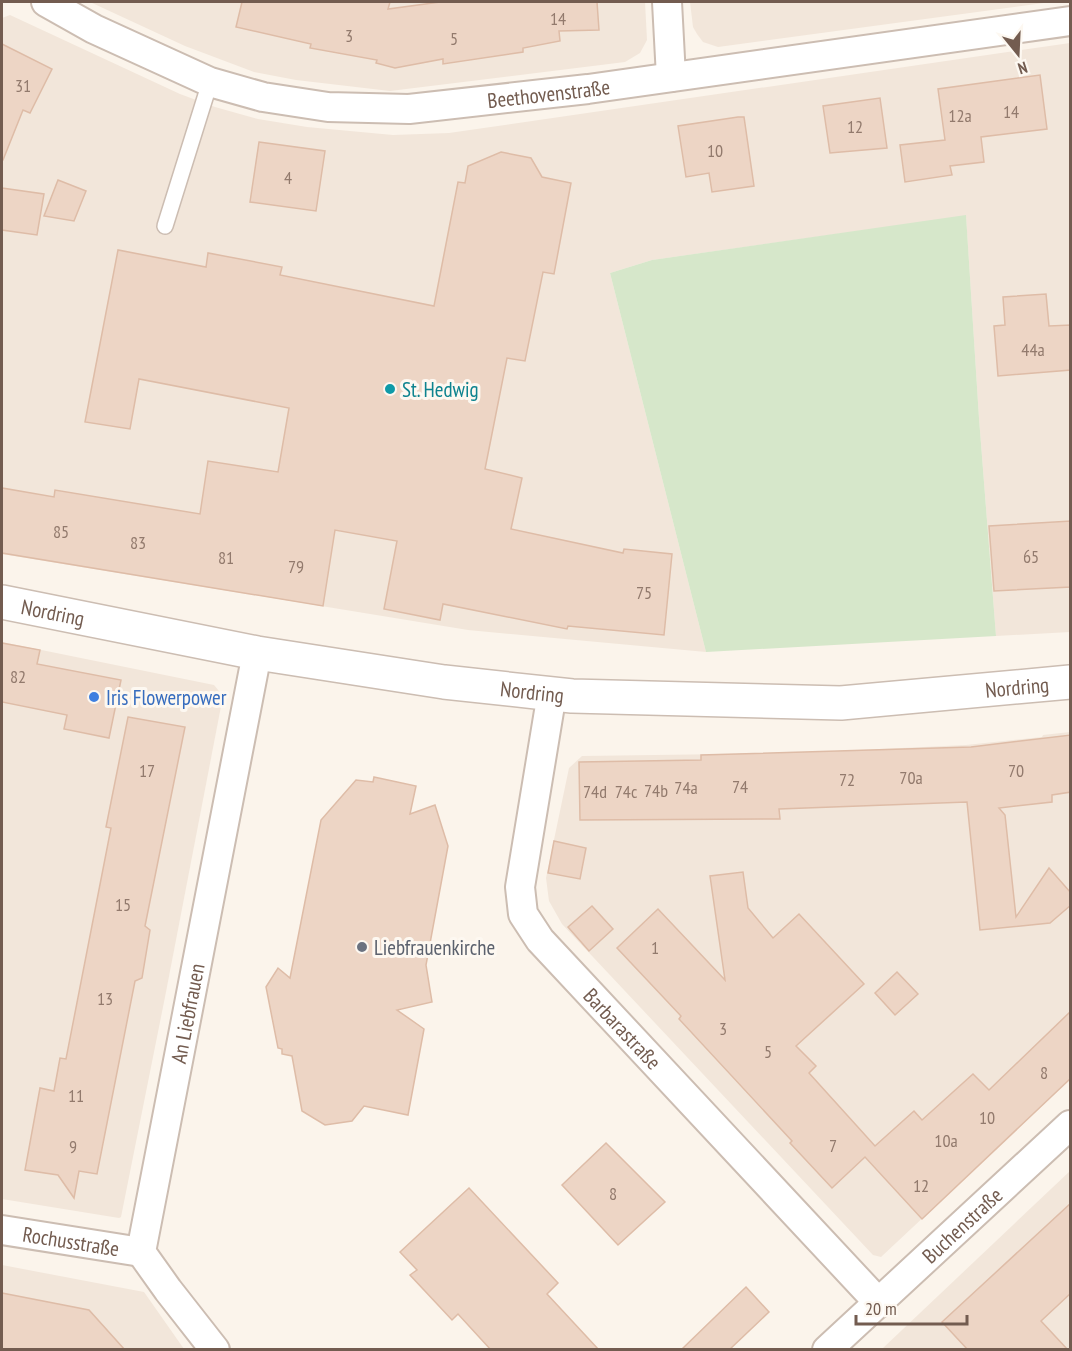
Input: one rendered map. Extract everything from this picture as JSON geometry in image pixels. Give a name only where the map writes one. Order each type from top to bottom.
[{"type":"street","name":"Beethovenstraße","points":[[46,2],[94,29],[210,82],[263,98],[328,107],[409,109],[588,89],[1071,21]]},
{"type":"street","points":[[667,2],[671,77]]},
{"type":"street","name":"Nordring","points":[[2,602],[256,653],[444,682],[572,696],[841,703],[1071,682]]},
{"type":"street","name":"An Liebfrauen","points":[[141,1252],[256,653]]},
{"type":"street","name":"Barbarastraße","points":[[552,693],[520,887],[523,914],[540,940],[879,1302]]},
{"type":"street","name":"Buchenstraße","points":[[831,1348],[1071,1125]]},
{"type":"street","name":"Rochusstraße","points":[[2,1230],[141,1252]]},
{"type":"street","points":[[141,1252],[215,1350]]},
{"type":"lane","points":[[165,226],[210,82]]},
{"type":"shaded area","points":[[90,2],[645,2],[647,40],[640,53],[625,62],[390,91],[296,80],[254,72],[185,46]]},
{"type":"shaded area","points":[[690,2],[1051,2],[718,47],[703,42],[697,34],[693,27]]},
{"type":"shaded area","points":[[10,15],[180,94],[215,107],[258,119],[307,127],[393,135],[449,133],[1070,43],[1070,632],[996,636],[966,216],[652,260],[610,273],[706,652],[468,630],[2,554],[2,18]]},
{"type":"shaded area","points":[[2,642],[214,685],[223,696],[165,997],[119,1218],[2,1199]]},
{"type":"shaded area","points":[[1070,732],[1070,1080],[881,1257],[873,1255],[562,924],[549,901],[546,878],[569,768],[582,756],[795,753],[966,745]]},
{"type":"shaded area","points":[[1070,1171],[1070,1349],[882,1350],[883,1348]]},
{"type":"shaded area","points":[[2,1265],[144,1292],[184,1349],[2,1349]]},
{"type":"green space","points":[[966,215],[996,636],[706,652],[610,273],[652,260]]},
{"type":"building","points":[[242,2],[390,2],[388,9],[440,2],[597,2],[599,30],[559,31],[560,41],[523,48],[523,52],[443,64],[443,59],[395,68],[376,63],[377,60],[310,48],[311,44],[236,27]]},
{"type":"building","points":[[2,44],[52,69],[30,113],[23,110],[3,160],[2,160]]},
{"type":"building","points":[[1040,75],[1047,129],[981,137],[984,162],[950,166],[952,175],[905,182],[900,145],[945,140],[938,89]]},
{"type":"building","points":[[880,98],[887,148],[830,153],[823,106]]},
{"type":"building","points":[[744,117],[754,186],[712,192],[709,173],[686,177],[678,126]]},
{"type":"building","points":[[259,142],[325,151],[316,211],[250,202]]},
{"type":"building","name":"St. Hedwig","points":[[501,152],[531,158],[542,177],[571,183],[554,274],[543,272],[525,361],[507,358],[485,469],[522,478],[511,529],[623,553],[624,549],[672,554],[664,635],[568,626],[567,629],[443,604],[440,620],[384,609],[397,541],[335,530],[323,606],[2,553],[2,488],[54,497],[55,490],[200,514],[208,461],[278,472],[289,408],[139,379],[130,429],[85,422],[118,250],[206,267],[208,253],[282,267],[280,275],[434,306],[458,182],[465,183],[468,166]]},
{"type":"building","points":[[58,180],[86,191],[74,221],[44,216]]},
{"type":"building","points":[[2,188],[44,194],[37,235],[2,230]]},
{"type":"building","points":[[1046,294],[1049,326],[1071,325],[1071,370],[998,376],[994,326],[1005,325],[1003,297]]},
{"type":"building","points":[[1071,521],[1071,587],[994,591],[989,526]]},
{"type":"building","points":[[2,643],[40,650],[37,664],[121,680],[109,738],[64,729],[67,715],[2,702]]},
{"type":"building","points":[[128,717],[185,727],[145,926],[150,930],[142,978],[135,981],[97,1174],[79,1171],[74,1198],[58,1175],[25,1170],[40,1088],[54,1091],[60,1058],[66,1059],[111,828],[106,827]]},
{"type":"building","points":[[1071,735],[1071,792],[1052,795],[1052,802],[999,808],[1005,815],[1016,917],[1049,868],[1071,893],[1071,905],[1050,923],[980,930],[967,802],[779,809],[780,819],[580,820],[579,762],[701,760],[701,755],[971,747]]},
{"type":"building","name":"Liebfrauenkirche","points":[[374,777],[416,786],[410,814],[435,805],[448,846],[426,965],[432,1002],[397,1010],[424,1029],[408,1115],[364,1106],[352,1121],[325,1125],[302,1111],[292,1056],[282,1054],[282,1049],[278,1048],[266,987],[278,968],[290,978],[321,820],[356,780],[373,782]]},
{"type":"building","points":[[554,841],[586,848],[580,879],[548,873]]},
{"type":"building","points":[[743,872],[748,908],[773,938],[799,914],[864,984],[796,1046],[816,1066],[809,1073],[875,1146],[914,1111],[922,1120],[973,1074],[989,1090],[1071,1011],[1071,1078],[922,1219],[865,1157],[832,1188],[790,1143],[792,1141],[679,1019],[681,1016],[617,948],[658,909],[725,980],[710,876]]},
{"type":"building","points":[[592,906],[613,929],[589,951],[568,927]]},
{"type":"building","points":[[897,972],[918,994],[895,1015],[875,993]]},
{"type":"building","points":[[606,1143],[665,1202],[618,1245],[562,1185]]},
{"type":"building","points":[[469,1188],[558,1283],[547,1294],[599,1350],[491,1350],[458,1314],[452,1320],[410,1275],[417,1270],[400,1252]]},
{"type":"building","points":[[1071,1203],[1071,1293],[1041,1321],[1068,1350],[968,1350],[942,1322]]},
{"type":"building","points":[[746,1287],[769,1312],[729,1350],[681,1350]]},
{"type":"building","points":[[2,1293],[89,1310],[125,1350],[2,1350]]},
{"type":"place","name":"St. Hedwig","points":[[390,389]]},
{"type":"place","name":"Iris Flowerpower","points":[[94,697]]},
{"type":"place","name":"Liebfrauenkirche","points":[[362,947]]}]
